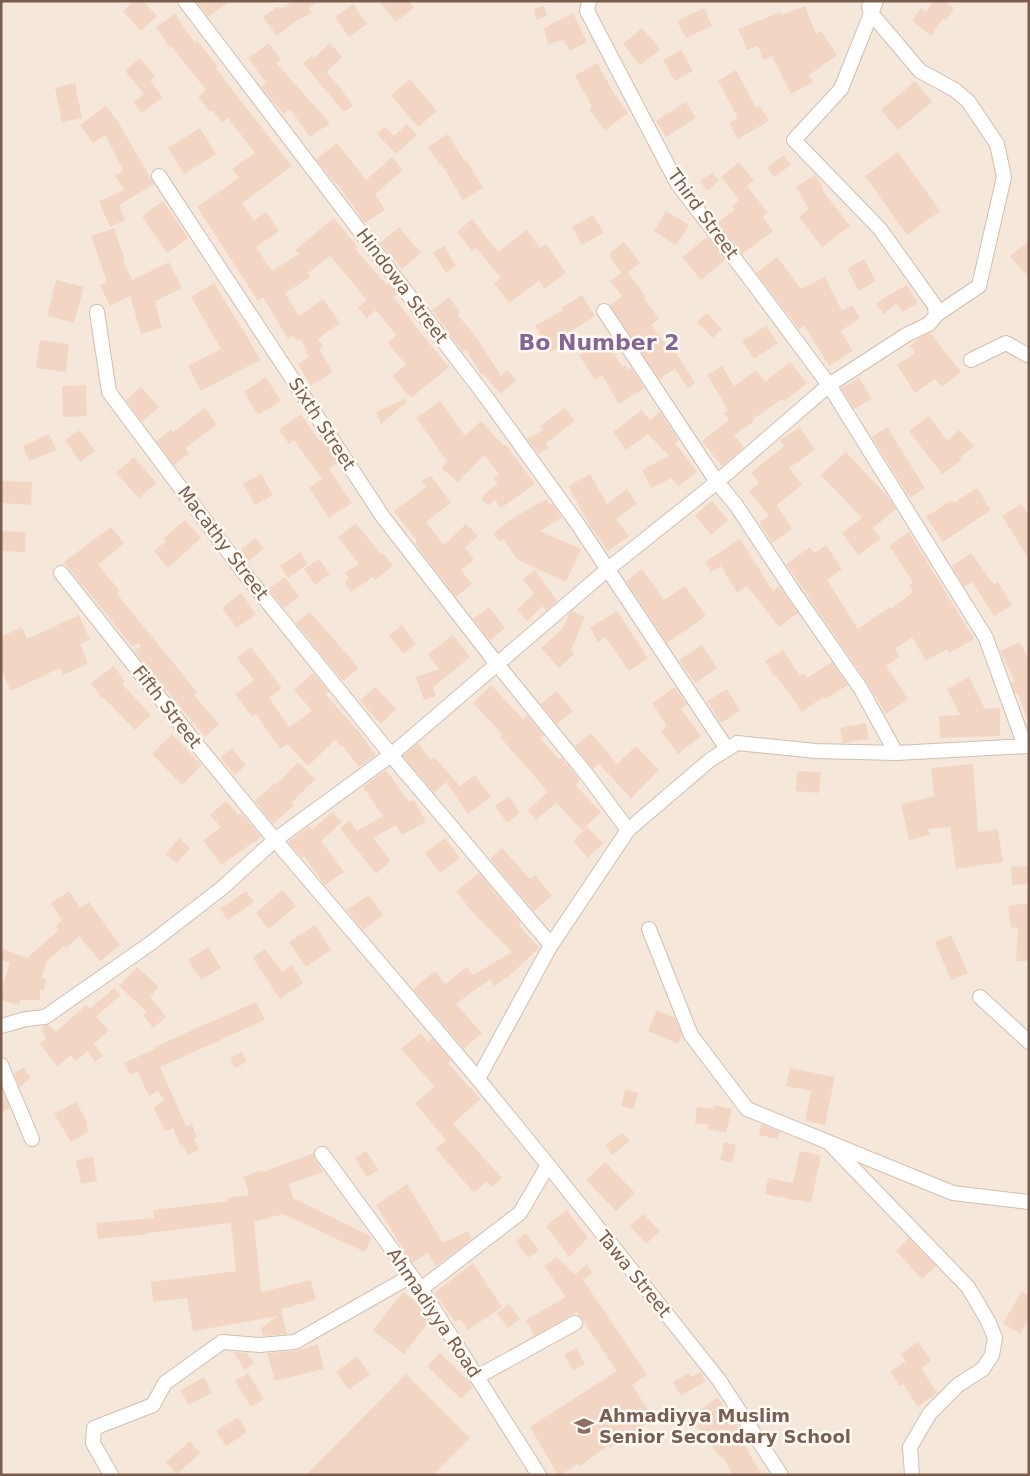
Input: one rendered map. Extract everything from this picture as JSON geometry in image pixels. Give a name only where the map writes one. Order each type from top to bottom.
[{"type":"street","name":"Hindowa Street","points":[[185,1],[486,397],[610,572],[727,750]]},
{"type":"street","name":"Third Street","points":[[589,1],[587,11],[677,183],[829,386],[986,638],[1027,746]]},
{"type":"street","points":[[871,5],[841,89],[794,140],[880,229],[935,306],[936,316]]},
{"type":"street","points":[[1,1026],[26,1019],[45,1017],[151,943],[222,888],[275,840],[391,755],[829,386],[906,336],[929,324],[936,316],[979,286],[1004,177],[998,144],[968,101],[955,90],[920,71],[871,5]]},
{"type":"street","name":"Sixth Street","points":[[160,176],[383,517],[497,664],[588,776],[628,830]]},
{"type":"street","points":[[604,311],[717,482],[736,505],[793,592],[861,689],[896,753]]},
{"type":"street","name":"Macathy Street","points":[[97,312],[109,392],[244,574],[391,755],[551,945]]},
{"type":"street","points":[[971,360],[1006,343],[1029,356]]},
{"type":"street","name":"Fifth Street","points":[[61,573],[275,840],[478,1079]]},
{"type":"street","points":[[478,1079],[551,945],[628,830],[710,760],[737,743],[816,751],[896,753],[1027,746]]},
{"type":"street","points":[[649,929],[692,1035],[747,1109],[953,1193],[1029,1202]]},
{"type":"street","points":[[980,996],[1029,1042]]},
{"type":"street","points":[[1,1065],[32,1138]]},
{"type":"street","name":"Tawa Street","points":[[478,1079],[719,1380],[780,1475]]},
{"type":"street","points":[[828,1142],[968,1287],[988,1320],[995,1338],[992,1355],[983,1369],[958,1385],[930,1413],[910,1447],[912,1475]]},
{"type":"street","name":"Ahmadiyya Road","points":[[322,1154],[421,1289],[540,1475]]},
{"type":"street","points":[[421,1289],[520,1213],[548,1165]]},
{"type":"street","points":[[112,1475],[93,1443],[94,1428],[153,1405],[164,1383],[222,1342],[259,1345],[295,1342],[411,1276]]},
{"type":"street","points":[[477,1377],[575,1323]]},
{"type":"shaded area","points":[[1,1],[1029,1],[1029,1475],[1,1475]]},
{"type":"building","points":[[134,1],[143,1],[157,16],[141,31],[123,11]]},
{"type":"building","points":[[196,1],[230,1],[208,17]]},
{"type":"building","points":[[293,1],[318,1],[309,8],[312,13],[296,21],[277,36],[263,17],[278,6],[280,9]]},
{"type":"building","points":[[379,1],[409,1],[414,7],[396,22]]},
{"type":"building","points":[[933,1],[944,1],[954,8],[946,20],[943,19],[931,36],[912,21],[921,8],[926,12]]},
{"type":"building","points":[[353,4],[367,24],[349,37],[335,17]]},
{"type":"building","points":[[544,6],[547,16],[537,20],[533,9]]},
{"type":"building","points":[[805,6],[816,34],[821,31],[837,55],[809,75],[813,82],[791,94],[772,56],[763,60],[758,46],[747,50],[738,29],[781,12],[782,15]]},
{"type":"building","points":[[704,8],[712,26],[686,38],[677,21]]},
{"type":"building","points":[[573,13],[587,42],[570,51],[564,40],[548,44],[544,28]]},
{"type":"building","points":[[175,14],[195,43],[198,41],[236,95],[292,166],[242,203],[254,221],[266,212],[279,231],[256,247],[272,271],[299,254],[295,250],[334,218],[357,246],[355,249],[387,285],[391,286],[397,294],[393,297],[449,367],[411,398],[392,376],[406,365],[388,343],[396,335],[376,310],[366,318],[358,307],[367,300],[330,256],[308,273],[311,277],[285,293],[299,316],[323,299],[340,323],[318,339],[323,346],[319,349],[333,372],[311,386],[298,364],[309,357],[300,339],[297,341],[293,336],[288,339],[263,297],[258,301],[197,207],[239,178],[232,169],[255,153],[228,118],[222,122],[212,110],[210,112],[198,96],[206,90],[172,47],[170,48],[156,27]]},
{"type":"building","points":[[642,28],[660,49],[640,65],[623,44]]},
{"type":"building","points":[[269,43],[281,60],[276,63],[330,123],[310,137],[290,109],[284,114],[261,87],[266,83],[248,58]]},
{"type":"building","points":[[330,43],[342,57],[326,72],[353,106],[344,112],[303,63],[312,56],[314,58]]},
{"type":"building","points":[[681,50],[693,71],[675,81],[663,60]]},
{"type":"building","points":[[140,58],[155,76],[150,80],[163,98],[141,113],[134,102],[144,94],[125,71]]},
{"type":"building","points":[[597,63],[615,95],[628,113],[605,130],[589,109],[592,106],[575,76]]},
{"type":"building","points":[[736,70],[756,108],[760,106],[769,121],[738,139],[729,123],[738,118],[718,81]]},
{"type":"building","points":[[410,79],[437,111],[418,127],[391,95]]},
{"type":"building","points":[[915,81],[932,102],[898,130],[881,110]]},
{"type":"building","points":[[75,83],[82,118],[62,122],[55,88]]},
{"type":"building","points":[[686,102],[696,118],[666,137],[656,121]]},
{"type":"building","points":[[106,106],[120,125],[154,184],[119,205],[125,220],[110,227],[99,201],[124,190],[115,176],[123,170],[105,135],[93,143],[80,125]]},
{"type":"building","points":[[407,124],[417,135],[396,154],[377,134],[385,127],[394,136]]},
{"type":"building","points":[[200,128],[216,154],[184,174],[168,148]]},
{"type":"building","points":[[448,134],[483,188],[463,200],[441,163],[439,164],[428,147]]},
{"type":"building","points":[[337,143],[366,180],[392,157],[403,170],[375,194],[385,210],[365,223],[336,182],[316,159]]},
{"type":"building","points":[[898,152],[940,211],[907,235],[865,176]]},
{"type":"building","points":[[784,155],[791,165],[774,177],[767,167]]},
{"type":"building","points":[[739,162],[754,181],[747,186],[768,213],[763,217],[773,231],[742,254],[718,222],[735,210],[732,206],[739,200],[721,177]]},
{"type":"building","points":[[713,172],[719,181],[707,191],[700,181]]},
{"type":"building","points":[[815,175],[824,189],[822,190],[850,226],[822,247],[799,217],[809,209],[796,187]]},
{"type":"building","points":[[163,201],[188,238],[167,253],[142,216]]},
{"type":"building","points":[[666,211],[689,225],[676,245],[654,231]]},
{"type":"building","points":[[593,215],[604,233],[582,245],[572,227]]},
{"type":"building","points":[[472,219],[498,252],[527,230],[540,248],[546,244],[566,273],[544,289],[539,281],[509,303],[494,283],[501,278],[476,248],[472,251],[457,232]]},
{"type":"building","points":[[399,227],[421,253],[402,269],[380,243]]},
{"type":"building","points":[[114,228],[125,260],[123,261],[132,280],[169,262],[182,288],[155,301],[162,328],[141,334],[130,296],[110,306],[100,285],[107,282],[91,236]]},
{"type":"building","points":[[707,237],[725,260],[701,280],[682,257]]},
{"type":"building","points":[[1029,241],[1029,278],[1010,256]]},
{"type":"building","points":[[624,242],[640,263],[628,272],[659,319],[651,325],[667,346],[670,343],[695,383],[688,388],[675,369],[659,379],[610,305],[622,296],[610,281],[621,273],[610,257],[610,253]]},
{"type":"building","points":[[444,246],[456,266],[446,273],[433,253]]},
{"type":"building","points":[[777,257],[801,289],[825,277],[842,311],[852,305],[860,318],[841,331],[853,351],[829,366],[804,325],[799,329],[756,273]]},
{"type":"building","points":[[864,259],[876,281],[859,291],[847,269]]},
{"type":"building","points":[[56,280],[84,287],[74,323],[47,316]]},
{"type":"building","points":[[214,283],[260,360],[201,391],[188,366],[221,349],[191,297]]},
{"type":"building","points":[[907,285],[918,303],[902,312],[897,303],[884,314],[876,304]]},
{"type":"building","points":[[582,295],[595,316],[567,334],[571,340],[550,352],[535,326],[563,310],[561,308]]},
{"type":"building","points":[[449,297],[460,312],[457,314],[477,338],[501,376],[507,370],[516,380],[501,394],[481,374],[466,350],[463,352],[432,310]]},
{"type":"building","points":[[707,313],[722,329],[713,338],[697,322]]},
{"type":"building","points":[[766,326],[778,343],[754,359],[742,341]]},
{"type":"building","points":[[930,333],[961,372],[942,387],[935,379],[915,393],[897,365],[915,353],[910,346]]},
{"type":"building","points":[[605,339],[622,366],[625,365],[628,370],[631,368],[644,388],[619,404],[602,375],[595,380],[579,355]]},
{"type":"building","points":[[40,340],[69,344],[66,372],[36,368]]},
{"type":"building","points":[[790,362],[807,383],[784,401],[782,399],[753,419],[754,421],[734,435],[744,447],[722,466],[702,441],[729,420],[724,413],[728,410],[707,375],[722,366],[734,386],[756,370],[765,382]]},
{"type":"building","points":[[266,377],[281,401],[258,415],[244,392]]},
{"type":"building","points":[[859,378],[872,399],[854,409],[841,388]]},
{"type":"building","points":[[86,385],[87,416],[63,417],[62,386]]},
{"type":"building","points":[[141,387],[159,407],[142,422],[126,400]]},
{"type":"building","points":[[405,399],[407,402],[381,424],[376,412]]},
{"type":"building","points":[[440,401],[465,436],[481,421],[504,446],[506,445],[535,484],[501,508],[495,500],[488,506],[481,498],[498,483],[494,478],[499,474],[484,455],[458,482],[441,468],[447,461],[416,418]]},
{"type":"building","points":[[205,408],[217,425],[185,448],[189,454],[174,465],[156,441],[171,429],[173,432]]},
{"type":"building","points":[[565,408],[575,421],[546,443],[548,448],[538,454],[527,439],[543,430],[540,426]]},
{"type":"building","points":[[642,410],[650,421],[660,412],[679,440],[675,443],[697,472],[678,486],[672,478],[651,488],[642,470],[669,456],[648,434],[626,450],[613,432]]},
{"type":"building","points":[[301,414],[320,442],[322,440],[337,463],[329,469],[352,503],[329,518],[309,488],[322,479],[294,440],[289,444],[279,430]]},
{"type":"building","points":[[929,416],[947,441],[959,430],[974,446],[960,458],[961,460],[942,474],[909,431]]},
{"type":"building","points":[[800,427],[815,450],[789,468],[802,485],[777,505],[792,529],[772,543],[759,522],[769,516],[749,491],[759,483],[751,473],[784,446],[780,440]]},
{"type":"building","points":[[887,427],[925,488],[910,498],[872,437]]},
{"type":"building","points":[[80,430],[95,451],[80,462],[65,440]]},
{"type":"building","points":[[49,434],[56,450],[29,461],[23,446]]},
{"type":"building","points":[[846,452],[888,497],[896,509],[873,528],[881,539],[858,555],[842,533],[862,518],[821,475]]},
{"type":"building","points":[[134,457],[156,483],[139,498],[116,473]]},
{"type":"building","points":[[261,474],[273,495],[255,505],[243,484]]},
{"type":"building","points":[[590,474],[607,504],[627,489],[637,504],[616,519],[629,536],[608,551],[590,526],[568,486]]},
{"type":"building","points":[[431,476],[451,503],[426,522],[444,545],[466,524],[478,536],[465,548],[474,560],[461,570],[472,584],[456,597],[415,543],[417,541],[394,511],[426,487],[422,481]]},
{"type":"building","points":[[1,481],[32,482],[31,505],[1,503]]},
{"type":"building","points":[[977,488],[991,510],[943,542],[926,517],[952,500],[954,503]]},
{"type":"building","points":[[546,499],[550,505],[552,503],[562,518],[540,531],[581,549],[566,582],[518,560],[503,539],[500,542],[493,534],[508,521]]},
{"type":"building","points":[[712,501],[728,520],[711,535],[695,515]]},
{"type":"building","points":[[1021,504],[1029,516],[1029,559],[1002,516]]},
{"type":"building","points":[[185,520],[201,538],[168,568],[154,551],[166,541],[164,538]]},
{"type":"building","points":[[356,523],[381,555],[383,553],[393,566],[375,580],[373,577],[351,592],[345,582],[349,578],[345,573],[359,564],[338,537]]},
{"type":"building","points":[[111,527],[124,543],[98,565],[120,591],[117,594],[197,692],[194,695],[219,724],[205,737],[134,651],[141,646],[139,643],[132,646],[64,562]]},
{"type":"building","points":[[1,531],[26,532],[25,552],[1,551]]},
{"type":"building","points":[[909,532],[974,639],[949,653],[947,649],[926,661],[912,637],[895,649],[900,657],[886,666],[908,699],[886,714],[868,684],[786,564],[810,547],[815,553],[826,545],[842,569],[827,580],[858,629],[890,607],[891,609],[913,592],[909,586],[913,582],[889,546]]},
{"type":"building","points":[[255,538],[264,548],[249,561],[240,551]]},
{"type":"building","points":[[740,539],[773,591],[779,586],[798,613],[779,627],[747,586],[737,593],[721,566],[711,572],[705,562]]},
{"type":"building","points":[[300,552],[308,564],[288,578],[280,566]]},
{"type":"building","points":[[971,553],[994,585],[998,582],[1012,605],[994,616],[972,581],[964,587],[952,566]]},
{"type":"building","points":[[319,559],[330,574],[315,585],[304,569]]},
{"type":"building","points":[[642,569],[664,600],[685,586],[706,616],[667,643],[626,581]]},
{"type":"building","points":[[535,570],[557,601],[546,611],[543,606],[527,621],[517,610],[534,594],[523,579]]},
{"type":"building","points":[[285,577],[299,597],[284,608],[268,589]]},
{"type":"building","points":[[241,593],[256,614],[237,628],[222,608]]},
{"type":"building","points":[[489,607],[505,628],[490,641],[473,619]]},
{"type":"building","points":[[572,611],[585,617],[571,650],[574,654],[559,668],[541,648],[562,629]]},
{"type":"building","points":[[617,611],[648,658],[629,671],[605,637],[598,642],[590,628]]},
{"type":"building","points":[[310,612],[359,668],[343,681],[296,623]]},
{"type":"building","points":[[79,615],[90,640],[80,644],[88,664],[63,675],[60,668],[11,691],[1,669],[1,637],[22,627],[27,639]]},
{"type":"building","points":[[402,625],[416,644],[403,654],[389,635]]},
{"type":"building","points":[[453,635],[470,657],[433,687],[436,696],[424,700],[416,677],[439,669],[428,655]]},
{"type":"building","points":[[1020,642],[1029,660],[1029,719],[1027,719],[1018,693],[1015,694],[1011,683],[1015,682],[1000,651]]},
{"type":"building","points":[[702,645],[717,668],[695,683],[679,660]]},
{"type":"building","points":[[251,647],[282,688],[269,698],[289,727],[312,711],[294,690],[313,673],[329,692],[326,695],[359,732],[376,755],[359,767],[342,745],[341,747],[335,740],[308,766],[287,744],[280,749],[256,714],[252,717],[235,694],[254,680],[237,658]]},
{"type":"building","points":[[783,650],[800,676],[804,673],[807,678],[832,662],[848,685],[825,699],[823,697],[802,712],[776,675],[774,676],[765,661]]},
{"type":"building","points":[[114,666],[125,682],[122,684],[151,715],[135,730],[104,698],[102,699],[91,683]]},
{"type":"building","points":[[969,677],[985,709],[1000,708],[1000,736],[940,738],[939,716],[960,715],[947,689]]},
{"type":"building","points":[[491,685],[523,719],[527,715],[544,735],[540,738],[559,759],[561,757],[580,780],[576,786],[601,812],[582,830],[556,803],[536,820],[527,810],[548,792],[500,737],[502,734],[473,703]]},
{"type":"building","points":[[375,687],[396,709],[381,724],[360,701]]},
{"type":"building","points":[[675,687],[687,705],[681,709],[701,736],[678,754],[661,731],[667,726],[652,703]]},
{"type":"building","points":[[727,689],[740,711],[721,723],[707,701]]},
{"type":"building","points":[[556,691],[573,711],[557,724],[541,704]]},
{"type":"building","points":[[866,723],[869,739],[843,743],[840,728]]},
{"type":"building","points":[[591,733],[617,764],[636,746],[659,770],[631,798],[599,764],[593,769],[575,746]]},
{"type":"building","points":[[172,734],[202,765],[182,785],[152,754]]},
{"type":"building","points":[[418,743],[431,760],[434,757],[460,786],[475,775],[491,797],[468,814],[446,782],[434,793],[403,756]]},
{"type":"building","points":[[232,748],[246,765],[235,775],[220,758]]},
{"type":"building","points":[[298,762],[315,779],[292,802],[294,805],[273,824],[255,801],[275,783],[276,785]]},
{"type":"building","points":[[973,764],[978,832],[998,829],[1003,862],[956,869],[950,827],[928,829],[930,835],[909,840],[901,804],[934,796],[931,768]]},
{"type":"building","points":[[386,770],[409,802],[414,800],[426,822],[402,835],[396,825],[373,838],[391,861],[376,874],[340,828],[350,821],[357,831],[383,816],[363,787]]},
{"type":"building","points":[[797,771],[821,772],[819,793],[796,791]]},
{"type":"building","points":[[509,796],[520,813],[507,823],[495,806]]},
{"type":"building","points":[[226,801],[238,815],[241,813],[261,837],[221,865],[203,840],[221,827],[210,815]]},
{"type":"building","points":[[332,812],[342,822],[321,841],[344,872],[325,885],[304,856],[302,858],[288,842],[309,826],[312,830]]},
{"type":"building","points":[[587,827],[603,843],[588,858],[573,841]]},
{"type":"building","points":[[179,838],[190,848],[177,863],[165,854]]},
{"type":"building","points":[[445,838],[460,858],[440,873],[425,853]]},
{"type":"building","points":[[502,848],[530,879],[535,875],[552,896],[534,911],[490,859]]},
{"type":"building","points":[[1029,866],[1029,884],[1012,885],[1011,867]]},
{"type":"building","points":[[479,873],[521,923],[519,925],[539,948],[508,977],[494,986],[490,979],[456,1004],[482,1033],[464,1049],[413,989],[435,971],[445,984],[467,967],[473,975],[512,952],[472,912],[456,891]]},
{"type":"building","points":[[282,890],[296,906],[269,929],[256,913]]},
{"type":"building","points":[[69,891],[80,908],[89,902],[120,945],[100,961],[79,936],[47,961],[41,978],[46,979],[44,990],[40,989],[40,1000],[21,1000],[19,1005],[1,1000],[1,992],[10,963],[1,960],[1,948],[27,958],[59,930],[56,926],[62,920],[51,903]]},
{"type":"building","points":[[246,891],[254,902],[228,920],[220,909]]},
{"type":"building","points":[[369,895],[383,915],[363,930],[347,910]]},
{"type":"building","points":[[1029,903],[1029,961],[1016,961],[1018,927],[1011,928],[1008,906]]},
{"type":"building","points":[[315,925],[331,950],[306,967],[289,942]]},
{"type":"building","points":[[951,935],[968,973],[951,980],[935,942]]},
{"type":"building","points":[[208,947],[221,968],[201,980],[188,960]]},
{"type":"building","points":[[265,949],[282,972],[292,965],[303,983],[280,999],[253,958]]},
{"type":"building","points":[[137,967],[159,987],[150,997],[166,1017],[153,1028],[143,1015],[147,1012],[119,986]]},
{"type":"building","points":[[114,988],[120,995],[96,1017],[109,1030],[94,1044],[103,1056],[95,1062],[87,1051],[76,1061],[71,1055],[57,1066],[40,1044],[46,1039],[42,1030],[44,1026],[48,1025],[56,1032],[86,1005],[90,1009]]},
{"type":"building","points":[[256,1002],[265,1020],[160,1067],[186,1126],[192,1124],[197,1138],[194,1139],[199,1150],[188,1155],[182,1144],[180,1145],[173,1128],[165,1131],[154,1108],[164,1100],[158,1091],[149,1096],[138,1072],[130,1075],[124,1063],[155,1049],[154,1047]]},
{"type":"building","points":[[657,1010],[675,1018],[682,1035],[678,1044],[648,1031]]},
{"type":"building","points":[[420,1033],[428,1042],[432,1038],[451,1060],[448,1063],[480,1099],[453,1124],[502,1178],[491,1187],[487,1181],[474,1193],[436,1149],[446,1140],[415,1103],[435,1087],[401,1049]]},
{"type":"building","points":[[242,1052],[247,1062],[235,1068],[230,1058]]},
{"type":"building","points":[[23,1067],[31,1078],[20,1087],[14,1074]]},
{"type":"building","points":[[790,1068],[835,1077],[825,1125],[805,1121],[811,1091],[786,1086]]},
{"type":"building","points":[[1,1088],[10,1108],[1,1112]]},
{"type":"building","points":[[625,1089],[638,1093],[634,1109],[621,1106]]},
{"type":"building","points":[[76,1102],[86,1120],[88,1132],[71,1142],[54,1114]]},
{"type":"building","points":[[714,1105],[732,1109],[726,1133],[708,1129],[709,1125],[695,1123],[697,1107],[713,1109]]},
{"type":"building","points":[[761,1124],[780,1132],[777,1139],[759,1135]]},
{"type":"building","points":[[623,1133],[630,1141],[612,1155],[605,1145]]},
{"type":"building","points":[[724,1142],[736,1145],[732,1163],[720,1160]]},
{"type":"building","points":[[366,1151],[379,1170],[367,1177],[355,1158]]},
{"type":"building","points":[[800,1151],[821,1156],[811,1203],[765,1194],[768,1178],[793,1183]]},
{"type":"building","points":[[314,1153],[315,1159],[323,1172],[289,1184],[293,1198],[372,1237],[365,1252],[283,1214],[254,1222],[261,1292],[311,1280],[316,1300],[281,1309],[287,1334],[263,1336],[261,1328],[278,1316],[193,1331],[187,1298],[153,1302],[151,1282],[236,1271],[231,1223],[98,1239],[96,1223],[154,1218],[153,1210],[228,1201],[227,1198],[249,1195],[244,1176],[263,1170],[263,1172]]},
{"type":"building","points":[[93,1156],[97,1181],[81,1184],[76,1160]]},
{"type":"building","points":[[605,1162],[635,1193],[616,1211],[586,1180]]},
{"type":"building","points":[[407,1184],[443,1243],[468,1231],[472,1239],[436,1266],[428,1253],[412,1263],[376,1205]]},
{"type":"building","points":[[567,1210],[588,1238],[569,1257],[546,1226]]},
{"type":"building","points":[[643,1214],[660,1231],[646,1244],[630,1226]]},
{"type":"building","points":[[526,1233],[539,1250],[528,1258],[516,1241]]},
{"type":"building","points":[[909,1238],[936,1266],[922,1279],[896,1251]]},
{"type":"building","points":[[557,1257],[575,1275],[587,1264],[593,1273],[583,1280],[647,1375],[632,1385],[654,1419],[609,1448],[608,1446],[580,1466],[578,1464],[560,1475],[558,1475],[530,1427],[617,1371],[577,1312],[534,1336],[526,1320],[566,1297],[544,1266]]},
{"type":"building","points":[[473,1263],[502,1307],[468,1330],[460,1319],[455,1322],[434,1293]]},
{"type":"building","points":[[1022,1291],[1029,1296],[1029,1319],[1020,1334],[1003,1323]]},
{"type":"building","points":[[403,1292],[421,1305],[430,1320],[404,1354],[373,1330]]},
{"type":"building","points":[[509,1304],[520,1319],[508,1328],[497,1313]]},
{"type":"building","points":[[918,1342],[931,1361],[921,1368],[937,1393],[918,1407],[903,1384],[900,1386],[890,1372],[906,1361],[901,1354]]},
{"type":"building","points":[[318,1344],[324,1369],[275,1381],[267,1353],[296,1351]]},
{"type":"building","points":[[576,1348],[585,1364],[573,1370],[564,1355]]},
{"type":"building","points":[[233,1352],[247,1353],[254,1363],[245,1370]]},
{"type":"building","points":[[440,1353],[473,1387],[461,1399],[427,1366]]},
{"type":"building","points":[[357,1356],[370,1374],[349,1390],[336,1372]]},
{"type":"building","points":[[701,1372],[706,1381],[681,1396],[673,1382],[689,1373],[691,1377]]},
{"type":"building","points":[[248,1373],[264,1399],[251,1407],[235,1381]]},
{"type":"building","points":[[406,1374],[470,1438],[433,1475],[306,1475]]},
{"type":"building","points":[[204,1377],[212,1393],[188,1405],[181,1390]]},
{"type":"building","points":[[717,1397],[742,1431],[738,1434],[762,1475],[733,1475],[723,1457],[721,1458],[690,1418]]},
{"type":"building","points":[[238,1417],[247,1432],[226,1446],[216,1431]]},
{"type":"building","points":[[190,1441],[200,1453],[177,1474],[166,1462]]},
{"type":"place","name":"Ahmadiyya Muslim Senior Secondary School","points":[[584,1426]]},
{"type":"district","name":"Bo Number 2","points":[[599,342]]}]
